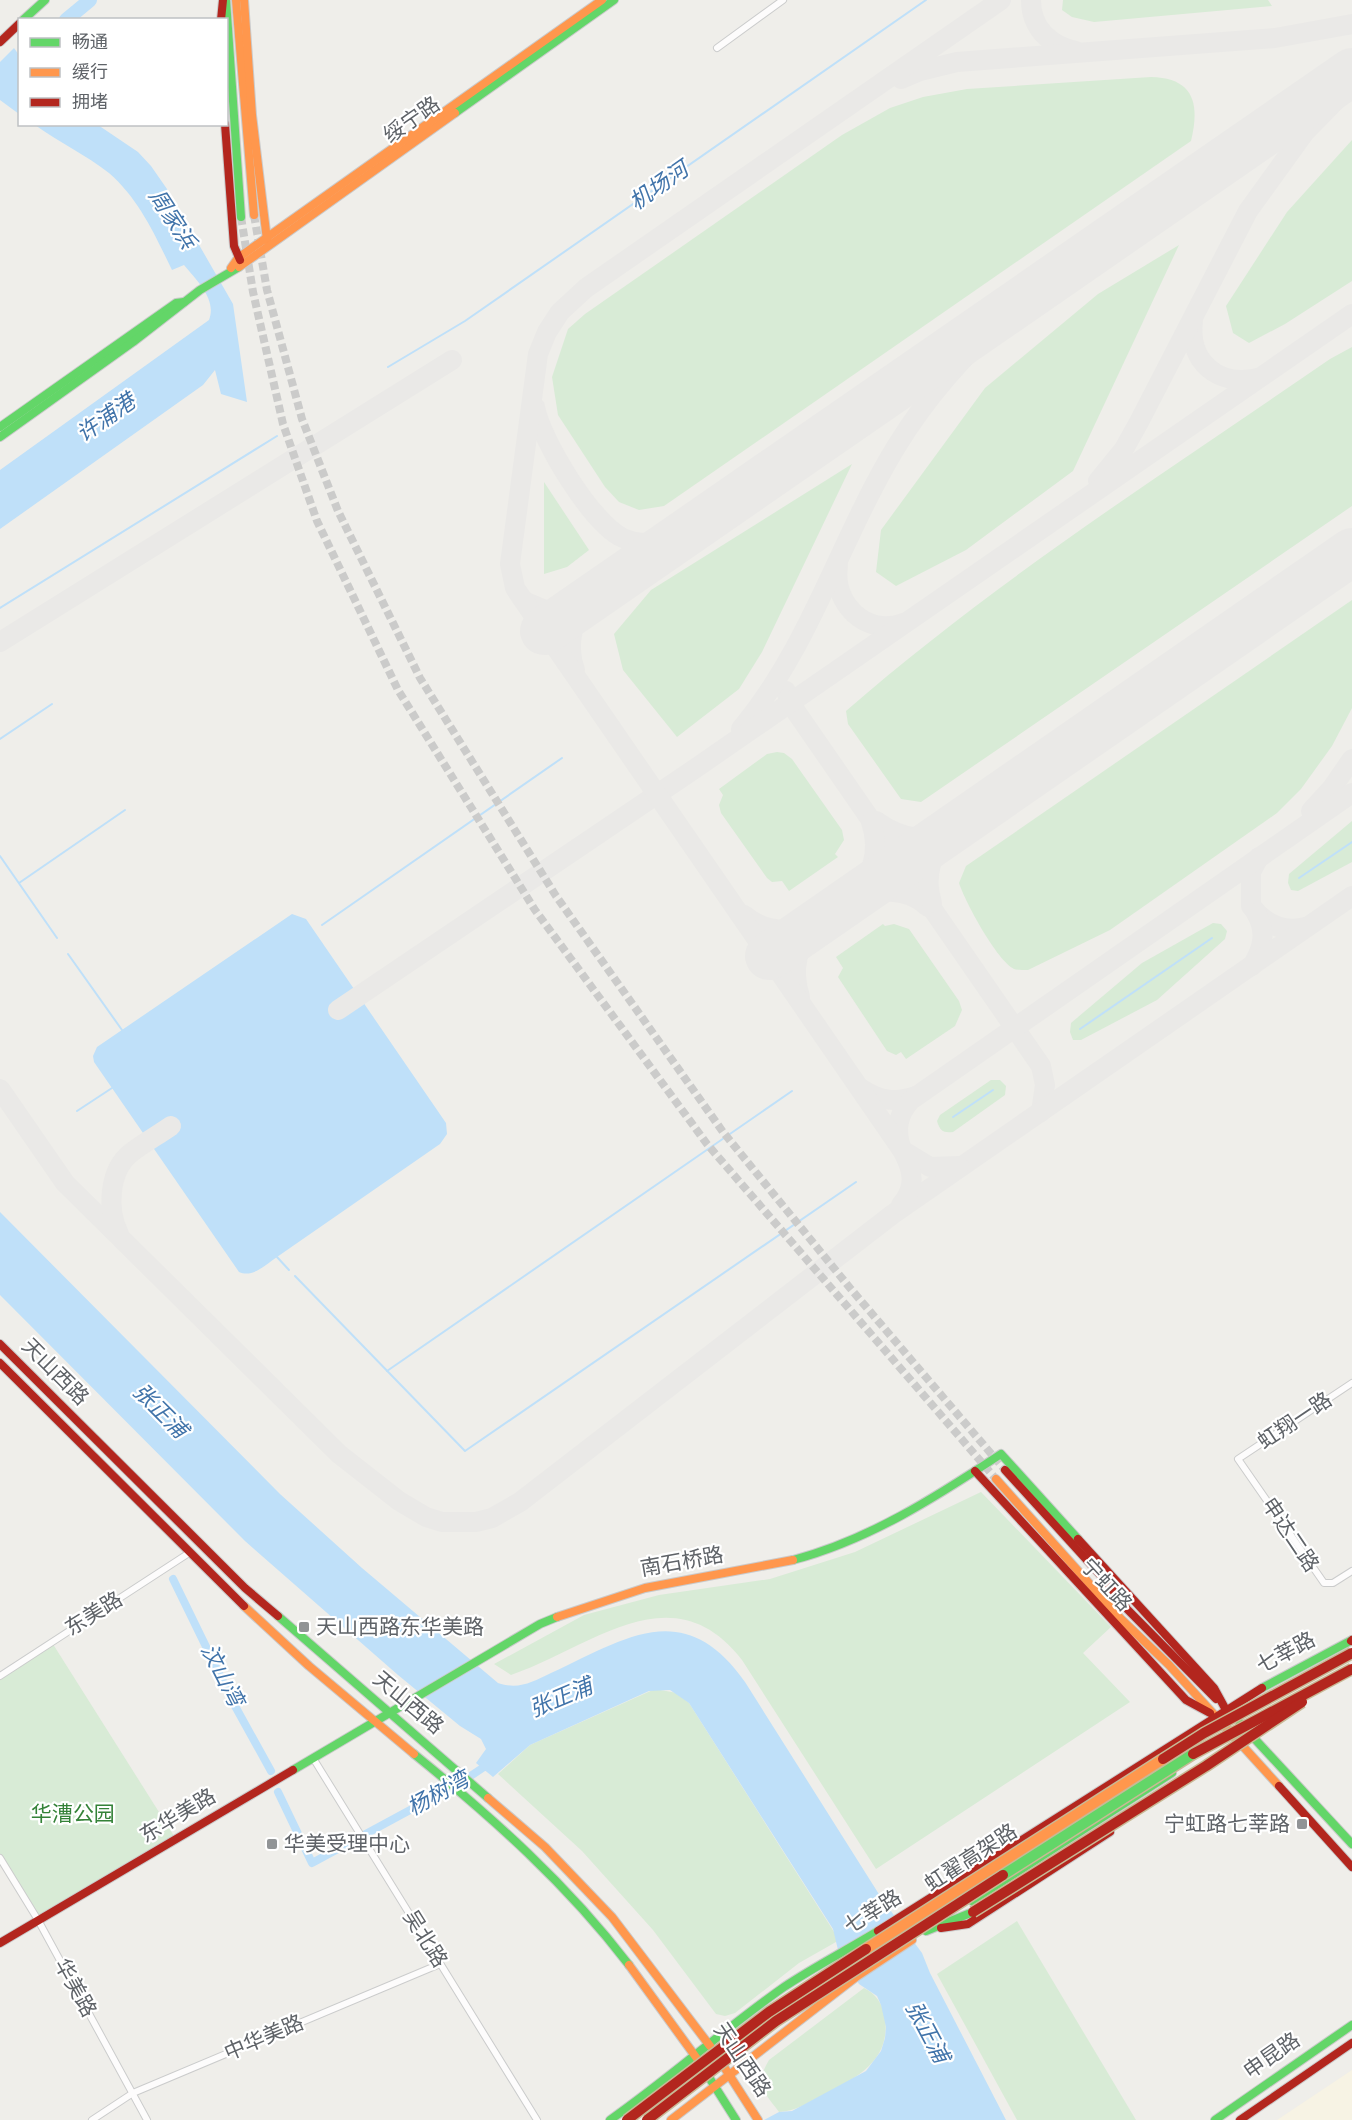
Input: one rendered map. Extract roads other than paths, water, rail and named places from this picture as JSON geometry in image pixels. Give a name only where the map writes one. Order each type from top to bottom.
[{"type":"main road","points":[[25,18],[45,0]]},
{"type":"main road","points":[[216,0],[219,18]]},
{"type":"main road","points":[[220,18],[224,0]]},
{"type":"main road","points":[[224,0],[225,18]]},
{"type":"main road","points":[[236,0],[254,215]]},
{"type":"main road","points":[[244,0],[252,115],[267,242]]},
{"type":"main road","name":"绥宁路","points":[[0,437],[133,342],[240,261],[605,1]]},
{"type":"main road","points":[[1,41],[18,25]]},
{"type":"main road","points":[[228,51],[241,217]]},
{"type":"main road","points":[[225,126],[234,246],[240,261]]},
{"type":"main road","name":"绥宁路","points":[[0,427],[176,303],[184,302]]},
{"type":"main road","name":"天山西路","points":[[0,1344],[168,1515],[245,1588],[388,1713],[478,1787],[545,1847],[592,1894],[641,1952],[708,2043],[758,2120]]},
{"type":"main road","name":"天山西路","points":[[0,1363],[189,1553],[312,1668],[464,1795],[534,1857],[581,1906],[628,1962],[694,2054],[736,2120]]},
{"type":"main road","name":"南石桥路","points":[[375,1721],[540,1624],[605,1599],[661,1584],[775,1565],[832,1548],[891,1522],[1001,1454]]},
{"type":"main road","name":"宁虹路","points":[[1001,1454],[1214,1688],[1226,1710]]},
{"type":"main road","name":"宁虹路","points":[[1005,1470],[1105,1580],[1145,1629],[1176,1655],[1352,1844]]},
{"type":"main road","name":"宁虹路","points":[[975,1471],[1186,1700],[1216,1716]]},
{"type":"main road","name":"宁虹路","points":[[996,1479],[1121,1619],[1233,1734],[1352,1867]]},
{"type":"main road","points":[[1120,1584],[1145,1629]]},
{"type":"main road","name":"七莘路","points":[[610,2120],[657,2086],[708,2043],[786,1986],[905,1915],[1216,1716],[1352,1640]]},
{"type":"main road","name":"虹翟高架路","points":[[627,2120],[770,2012],[1130,1779],[1214,1727],[1352,1653]]},
{"type":"main road","points":[[921,1934],[973,1912],[1206,1766],[1352,1670]]},
{"type":"main road","name":"七莘路","points":[[671,2120],[856,1977],[921,1934],[1233,1734],[1352,1670]]},
{"type":"main road","name":"虹翟高架路","points":[[647,2120],[776,2021],[1126,1795],[1211,1743],[1352,1670]]},
{"type":"main road","name":"东华美路","points":[[0,1943],[375,1721]]},
{"type":"main road","points":[[921,1934],[968,1924],[1243,1745]]},
{"type":"main road","name":"申昆路","points":[[1215,2120],[1352,2025]]},
{"type":"main road","name":"申昆路","points":[[1240,2120],[1352,2043]]},
{"type":"main road","points":[[621,2120],[647,2106]]},
{"type":"street","points":[[717,48],[783,0]]},
{"type":"street","name":"虹翔一路","points":[[1238,1459],[1352,1383]]},
{"type":"street","name":"申达二路","points":[[1238,1459],[1324,1583],[1333,1583],[1352,1571]]},
{"type":"street","name":"东美路","points":[[0,1676],[189,1553]]},
{"type":"street","name":"吴北路","points":[[313,1758],[537,2120]]},
{"type":"street","name":"华美路","points":[[0,1858],[38,1920],[147,2120]]},
{"type":"street","name":"中华美路","points":[[92,2120],[133,2093],[440,1964]]},
{"type":"water","points":[[14,48],[18,54],[18,113],[0,100],[0,62]]},
{"type":"water","points":[[37,126],[99,126],[138,152],[151,166],[167,189],[233,304],[247,402],[221,394],[215,370],[203,385],[0,529],[0,470],[209,320],[210,305],[200,284],[184,265],[172,270],[138,206],[120,183],[100,166]]},
{"type":"water","points":[[292,914],[306,919],[446,1123],[447,1134],[440,1144],[263,1267],[254,1272],[244,1273],[239,1272],[94,1062],[93,1056],[97,1047]]},
{"type":"water","name":"张正浦","points":[[0,1212],[280,1494],[362,1568],[498,1683],[512,1686],[525,1684],[604,1648],[653,1632],[676,1632],[699,1639],[722,1655],[745,1682],[882,1899],[922,1953],[930,1973],[1006,2120],[764,2120],[779,2112],[792,2111],[866,2071],[881,2051],[886,2027],[877,1996],[859,1984],[838,1950],[833,1929],[689,1703],[670,1690],[649,1691],[530,1745],[493,1777],[476,1763],[486,1749],[481,1739],[460,1726],[398,1675],[245,1541],[0,1295]]},
{"type":"waterway","points":[[68,18],[90,0]]},
{"type":"waterway","name":"机场河","points":[[388,367],[465,321],[926,0]]},
{"type":"waterway","points":[[0,608],[277,436]]},
{"type":"waterway","points":[[0,739],[52,704]]},
{"type":"waterway","points":[[322,925],[562,758]]},
{"type":"waterway","points":[[19,883],[125,810]]},
{"type":"waterway","points":[[1299,878],[1352,842]]},
{"type":"waterway","points":[[0,856],[57,938]]},
{"type":"waterway","points":[[1080,1029],[1212,938]]},
{"type":"waterway","points":[[68,954],[122,1030]]},
{"type":"waterway","points":[[77,1111],[112,1088]]},
{"type":"waterway","points":[[953,1117],[993,1090]]},
{"type":"waterway","points":[[387,1371],[792,1091]]},
{"type":"waterway","points":[[295,1276],[465,1451],[856,1182]]},
{"type":"waterway","points":[[277,1257],[289,1270]]},
{"type":"waterway","name":"汶山湾","points":[[173,1579],[235,1706],[271,1771]]},
{"type":"waterway","name":"杨树湾","points":[[278,1792],[312,1863],[460,1783],[490,1763]]},
{"type":"tunnel","points":[[254,215],[267,290],[302,419],[338,511],[420,678],[556,896],[723,1132],[850,1288],[1005,1470]]},
{"type":"tunnel","points":[[241,217],[253,292],[283,424],[317,521],[398,690],[535,910],[707,1144],[996,1479]]},
{"type":"place","name":"天山西路东华美路","points":[[304,1627]]},
{"type":"place","name":"宁虹路七莘路","points":[[1302,1824]]},
{"type":"place","name":"华美受理中心","points":[[272,1844]]},
{"type":"water label","name":"周家浜","points":[[172,219]]},
{"type":"water label","name":"许浦港","points":[[106,418]]},
{"type":"park label","name":"华漕公园","points":[[73,1814]]}]
